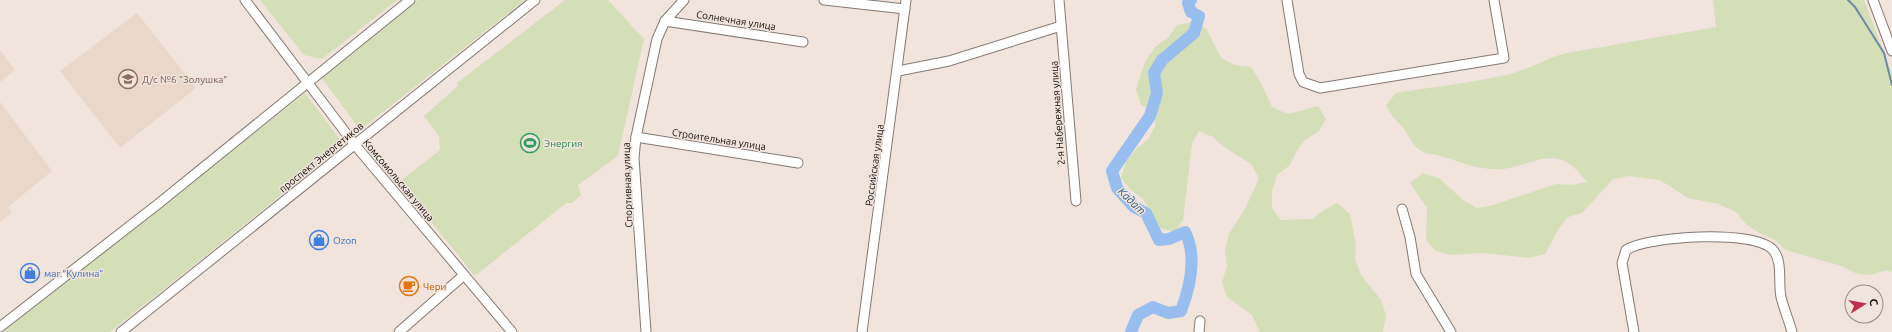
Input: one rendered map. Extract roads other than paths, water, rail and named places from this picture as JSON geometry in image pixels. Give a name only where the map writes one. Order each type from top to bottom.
[{"type":"street","name":"Комсомольская улица","points":[[245,0],[355,145],[512,332]]},
{"type":"street","points":[[0,327],[115,238],[410,0]]},
{"type":"street","name":"проспект Энергетиков","points":[[121,332],[535,0]]},
{"type":"street","name":"Спортивная улица","points":[[646,332],[634,158],[636,137],[657,39],[666,21],[684,0]]},
{"type":"street","points":[[824,0],[906,4]]},
{"type":"street","name":"2-я Набережная улица","points":[[1059,0],[1070,122],[1071,160],[1076,201]]},
{"type":"street","points":[[1287,0],[1299,74],[1303,82],[1320,88],[1504,58],[1494,0]]},
{"type":"street","points":[[1873,0],[1892,51]]},
{"type":"street","name":"Российская улица","points":[[862,332],[906,4]]},
{"type":"street","name":"Солнечная улица","points":[[666,21],[803,42]]},
{"type":"street","points":[[898,71],[949,61],[1061,26]]},
{"type":"street","name":"Строительная улица","points":[[636,137],[798,163]]},
{"type":"street","points":[[1402,209],[1410,237],[1416,274],[1451,332]]},
{"type":"street","points":[[1634,332],[1622,263],[1626,250],[1636,244],[1690,237],[1719,236],[1735,237],[1760,242],[1768,245],[1774,250],[1779,266],[1781,297],[1792,332]]},
{"type":"street","points":[[399,332],[464,275]]},
{"type":"street","points":[[1199,332],[1200,321]]},
{"type":"waterway","name":"Кадат","points":[[1131,332],[1138,315],[1153,307],[1168,313],[1181,311],[1187,292],[1191,271],[1191,251],[1185,232],[1169,239],[1159,240],[1146,213],[1134,207],[1117,188],[1112,171],[1150,116],[1157,93],[1154,73],[1162,60],[1194,33],[1199,16],[1191,12],[1188,3],[1191,0]]},
{"type":"waterway","points":[[1848,0],[1855,7],[1884,53],[1892,85]]},
{"type":"place","name":"Д/с №6 \"Золушка\"","points":[[128,79]]},
{"type":"place","name":"Энергия","points":[[530,143]]},
{"type":"place","name":"Ozon","points":[[319,240]]},
{"type":"place","name":"маг.\"Кулина\"","points":[[30,273]]},
{"type":"place","name":"Чери","points":[[409,286]]}]
